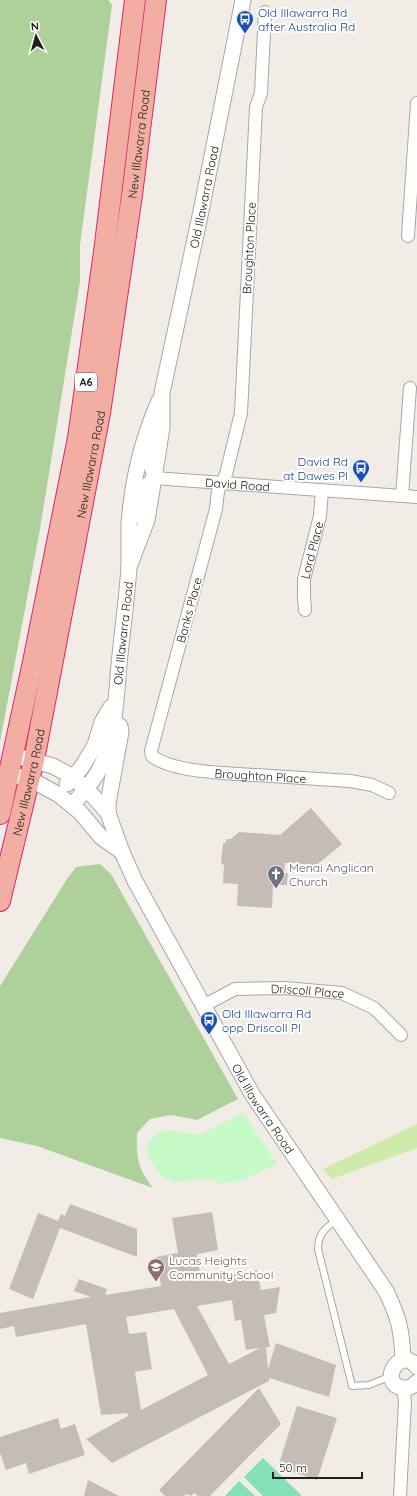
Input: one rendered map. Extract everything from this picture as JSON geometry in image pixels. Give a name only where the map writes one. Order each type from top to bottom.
[{"type":"highway","name":"New Illawarra Road","points":[[0,814],[78,438],[104,252],[135,0]]},
{"type":"highway","name":"New Illawarra Road","points":[[0,901],[32,770],[100,412],[132,195],[156,0]]},
{"type":"street","name":"Old Illawarra Road","points":[[72,805],[98,772],[105,757],[110,740],[116,699],[129,567],[129,524],[132,492],[140,454],[149,424],[162,393],[202,211],[243,0]]},
{"type":"street","name":"Broughton Place","points":[[223,482],[241,413],[256,107],[261,93],[266,12]]},
{"type":"street","points":[[408,236],[417,103]]},
{"type":"street","points":[[402,496],[410,388]]},
{"type":"street","name":"Old Illawarra Road","points":[[129,567],[147,520],[162,427],[162,393]]},
{"type":"street","points":[[129,524],[138,510],[143,488],[154,478],[148,464],[148,453],[151,438],[149,424]]},
{"type":"street","name":"David Road","points":[[154,478],[417,497]]},
{"type":"street","name":"Banks Place","points":[[153,737],[165,701],[216,509],[218,491],[223,482]]},
{"type":"street","name":"Lord Place","points":[[305,610],[304,579],[320,516],[322,491]]},
{"type":"street","name":"Old Illawarra Road","points":[[59,795],[82,767],[95,746],[102,722],[116,699]]},
{"type":"street","name":"Old Illawarra Road","points":[[116,699],[121,732],[108,803],[108,813],[122,852],[135,881],[252,1094],[386,1291],[396,1312],[402,1336],[403,1360]]},
{"type":"street","name":"Broughton Place","points":[[153,737],[151,751],[152,756],[158,761],[178,767],[202,771],[350,781],[372,785],[389,793]]},
{"type":"street","name":"Old Illawarra Road","points":[[11,764],[32,770],[53,766],[73,777],[108,813]]},
{"type":"street","name":"Old Illawarra Road","points":[[32,770],[80,812],[101,837],[122,852]]},
{"type":"street","name":"Driscoll Place","points":[[203,1006],[235,989],[284,988],[342,993],[374,1008],[401,1035]]},
{"type":"street","points":[[400,1496],[405,1401],[410,1385],[395,1384],[391,1376],[395,1364],[403,1360],[411,1362],[417,1367]]},
{"type":"lane","points":[[338,1219],[324,1228],[318,1240],[318,1249],[352,1386],[370,1385],[391,1376]]},
{"type":"green space","points":[[0,0],[108,0],[112,5],[80,245],[80,282],[40,529],[0,742]]},
{"type":"green space","points":[[100,864],[111,874],[238,1099],[197,1120],[171,1115],[150,1119],[137,1133],[137,1149],[141,1168],[153,1188],[37,1146],[0,1138],[0,986],[76,867]]},
{"type":"green space","points":[[243,1113],[277,1164],[242,1180],[221,1184],[210,1179],[176,1182],[165,1178],[158,1172],[148,1156],[148,1142],[160,1132],[169,1130],[199,1135]]},
{"type":"green space","points":[[417,1124],[417,1148],[332,1179],[323,1169]]},
{"type":"green space","points":[[263,1458],[301,1496],[263,1496],[244,1477]]},
{"type":"green space","points":[[239,1481],[255,1496],[225,1496]]},
{"type":"building","points":[[311,808],[342,844],[306,874],[296,863],[285,863],[284,873],[288,873],[287,885],[273,885],[272,908],[237,906],[238,884],[223,883],[224,865],[221,864],[223,843],[226,843],[226,839],[231,839],[239,832],[280,835]]},
{"type":"building","points":[[70,1204],[137,1229],[137,1257],[60,1228],[33,1299],[9,1289],[38,1213],[58,1221],[61,1214],[65,1216]]},
{"type":"building","points":[[212,1212],[218,1250],[197,1254],[201,1279],[257,1270],[261,1290],[280,1287],[276,1313],[264,1315],[270,1347],[266,1347],[268,1369],[276,1343],[336,1365],[329,1397],[269,1378],[269,1381],[112,1463],[86,1439],[128,1416],[127,1413],[101,1415],[86,1324],[16,1337],[14,1326],[0,1329],[0,1313],[91,1297],[74,1291],[79,1279],[107,1289],[105,1295],[161,1286],[156,1257],[178,1253],[172,1218]],"holes":[[[232,1300],[235,1321],[241,1320],[246,1350],[260,1348],[229,1364],[197,1306]],[[174,1309],[208,1375],[141,1410],[135,1372],[152,1369],[146,1332],[129,1334],[126,1317]]]},
{"type":"building","points":[[259,1388],[281,1424],[210,1496],[198,1496],[194,1493],[191,1496],[187,1494],[184,1496],[165,1496],[159,1490]]},
{"type":"building","points":[[297,1406],[337,1418],[317,1480],[278,1467]]},
{"type":"building","points":[[58,1418],[61,1429],[75,1424],[85,1455],[29,1474],[26,1463],[6,1470],[0,1453],[0,1437]]},
{"type":"building","points":[[88,1480],[119,1496],[84,1496]]},
{"type":"place","name":"Old Illawarra Rd after Australia Rd","points":[[245,34]]},
{"type":"place","name":"David Rd at Dawes Pl","points":[[361,483]]},
{"type":"place","name":"Menai Anglican Church","points":[[276,889]]},
{"type":"place","name":"Old Illawarra Rd opp Driscoll Pl","points":[[209,1035]]},
{"type":"place","name":"Lucas Heights Community School","points":[[156,1282]]}]
